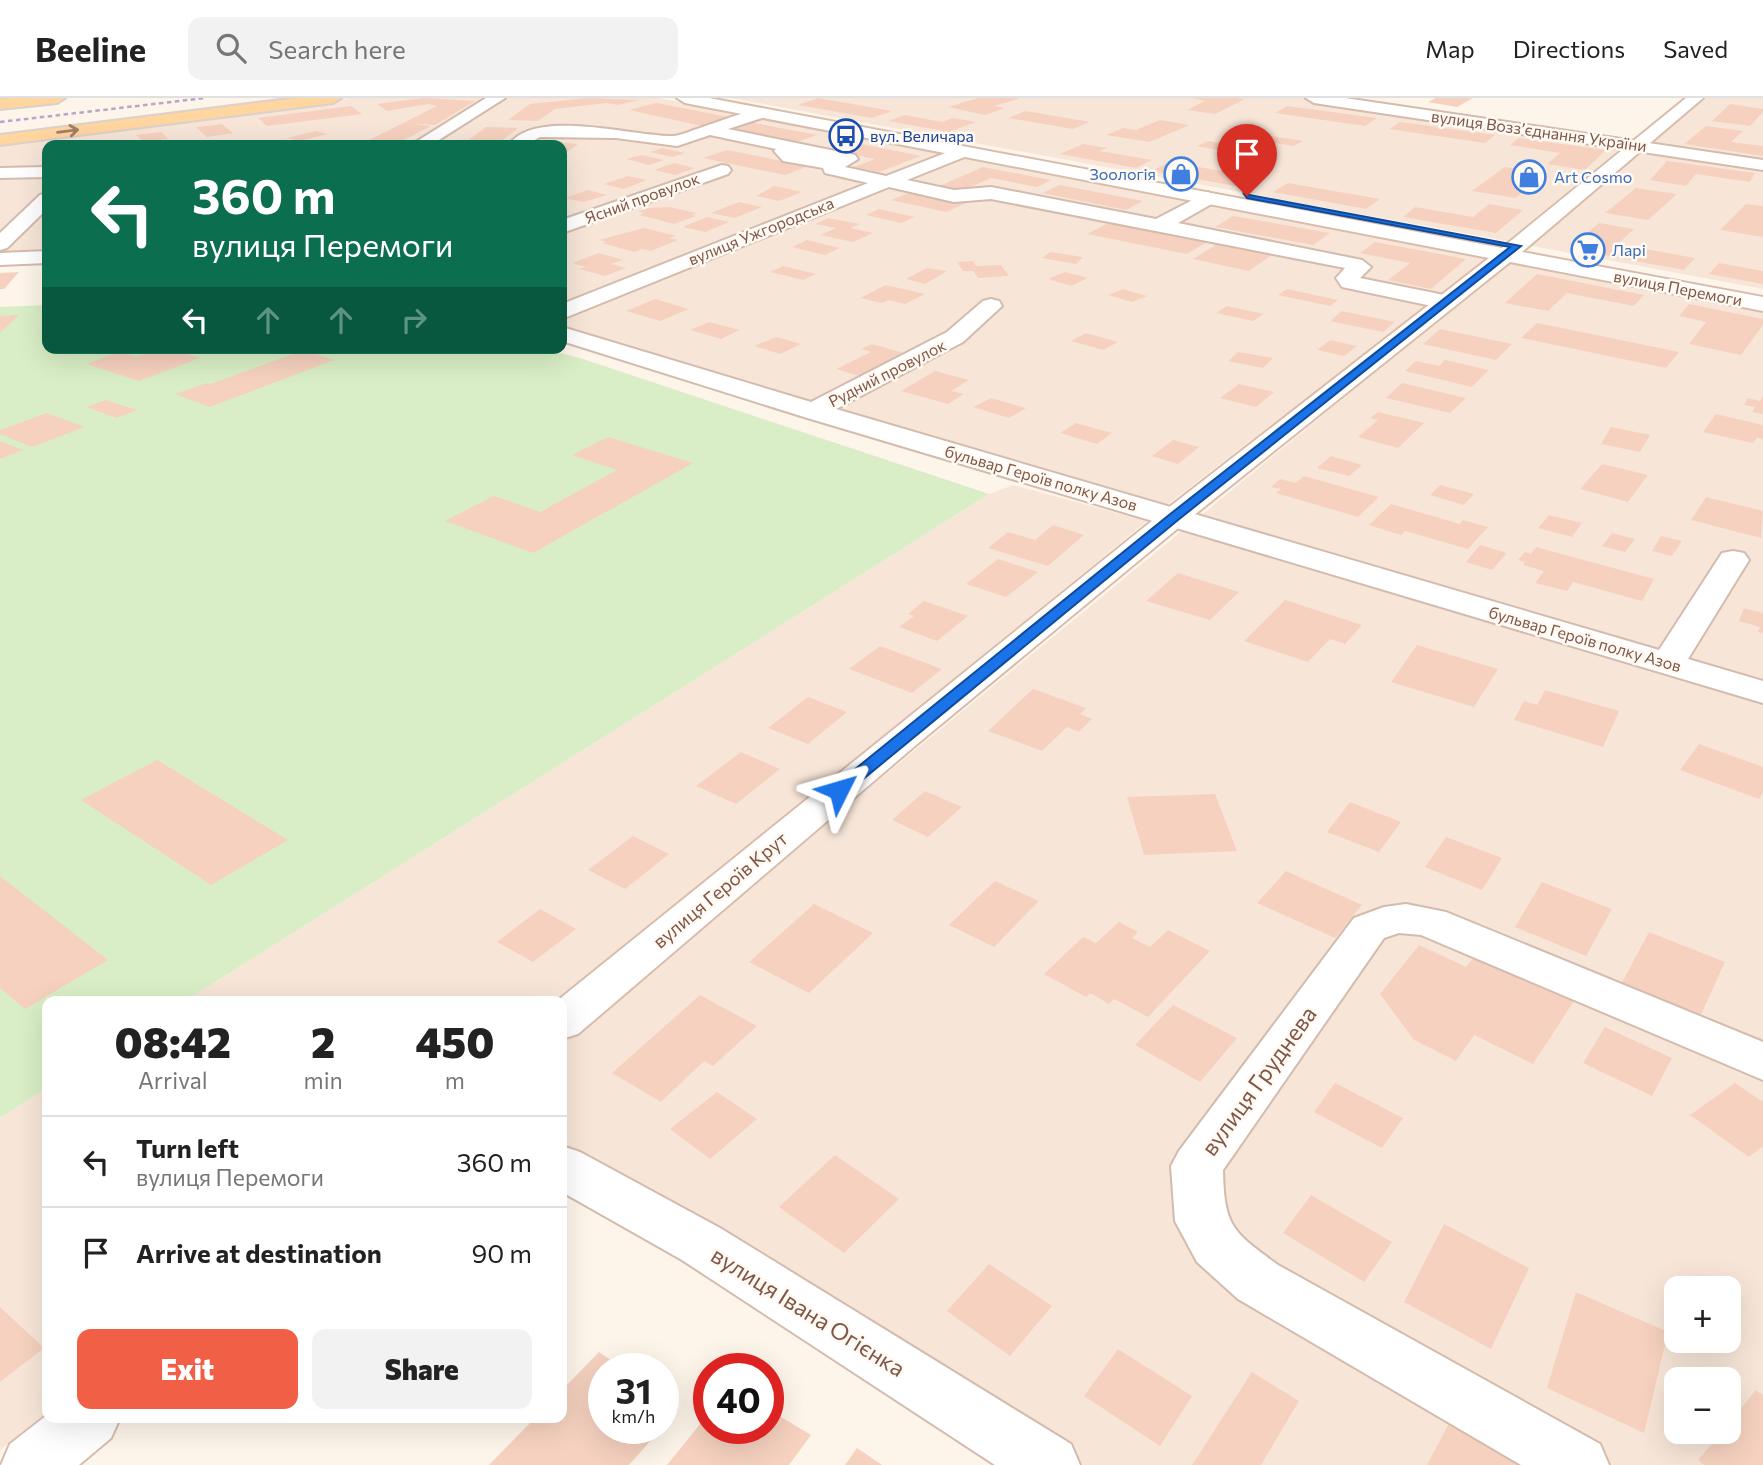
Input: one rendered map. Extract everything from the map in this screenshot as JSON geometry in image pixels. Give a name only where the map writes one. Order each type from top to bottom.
[{"type":"main road","points":[[0,104],[57,98]]},
{"type":"main road","points":[[0,139],[333,98]]},
{"type":"street","points":[[428,140],[497,98]]},
{"type":"street","name":"вулиця Перемоги","points":[[685,98],[1208,198],[1763,292]]},
{"type":"street","name":"вулиця Перемоги","points":[[718,98],[1512,250],[1763,304]]},
{"type":"street","name":"вулиця Воззʼєднання України","points":[[1314,98],[1763,165]]},
{"type":"street","name":"вулиця Героїв Крут","points":[[567,1018],[903,737],[1173,518],[1512,250],[1695,98]]},
{"type":"street","points":[[522,140],[545,132],[616,132],[677,141],[762,113]]},
{"type":"street","points":[[709,130],[849,159],[834,164],[789,157],[783,151],[808,151]]},
{"type":"street","name":"вулиця Ужгородська","points":[[567,310],[961,152]]},
{"type":"street","points":[[834,164],[831,167],[833,170],[954,196],[991,193],[1355,264],[1360,267],[1347,278],[1353,283],[1446,302]]},
{"type":"street","name":"Ясний провулок","points":[[567,225],[722,170]]},
{"type":"street","points":[[0,173],[42,172]]},
{"type":"street","points":[[1159,225],[1208,198]]},
{"type":"street","points":[[0,244],[42,204]]},
{"type":"street","points":[[0,259],[42,257]]},
{"type":"street","name":"Рудний провулок","points":[[813,411],[955,337],[991,306]]},
{"type":"street","name":"бульвар Героїв полку Азов","points":[[567,336],[1763,692]]},
{"type":"street","points":[[1668,664],[1733,560]]},
{"type":"street","name":"вулиця Груднева","points":[[1578,1465],[1258,1282],[1225,1257],[1202,1227],[1196,1195],[1197,1167],[1369,928],[1384,920],[1409,917],[1431,922],[1763,1062]]},
{"type":"street","name":"вулиця Івана Огієнка","points":[[567,1170],[701,1244],[1049,1465]]},
{"type":"street","points":[[32,1465],[84,1423]]},
{"type":"shaded area","points":[[350,98],[658,98],[1490,256],[1163,508],[567,329],[567,140],[42,140],[42,254],[0,256],[0,142]]},
{"type":"shaded area","points":[[731,98],[1303,98],[1624,146],[1507,241]]},
{"type":"shaded area","points":[[1705,98],[1763,98],[1763,289],[1527,245]]},
{"type":"shaded area","points":[[1513,259],[1763,307],[1763,1465],[1080,1465],[811,1295],[567,1153],[567,1036]]},
{"type":"shaded area","points":[[1013,485],[1147,521],[565,996],[193,996],[989,494]]},
{"type":"shaded area","points":[[42,1091],[42,1416],[0,1450],[0,1118]]},
{"type":"green space","points":[[42,305],[42,354],[564,354],[989,494],[193,996],[42,996],[42,1091],[0,1118],[0,307]]},
{"type":"building","points":[[424,98],[475,101],[435,125],[409,123],[431,126],[404,140],[369,140],[437,106],[429,104],[387,111],[377,104]]},
{"type":"building","points":[[588,98],[639,100],[618,105],[606,103],[555,109],[538,121],[508,120],[530,104]]},
{"type":"building","points":[[818,98],[892,111],[872,118],[798,105]]},
{"type":"building","points":[[978,98],[1018,99],[994,106],[1005,108],[985,115],[948,107]]},
{"type":"building","points":[[1193,98],[1245,99],[1215,114],[1187,110],[1205,101]]},
{"type":"building","points":[[1436,98],[1473,98],[1457,107],[1428,102]]},
{"type":"building","points":[[656,103],[734,118],[707,127],[629,110]]},
{"type":"building","points":[[1730,104],[1763,109],[1763,112],[1750,126],[1712,121]]},
{"type":"building","points":[[351,106],[362,114],[267,126],[258,118]]},
{"type":"building","points":[[1287,106],[1377,118],[1365,126],[1275,113]]},
{"type":"building","points":[[1026,111],[1090,122],[1073,129],[1008,118]]},
{"type":"building","points":[[905,115],[942,122],[953,118],[976,122],[949,132],[888,121]]},
{"type":"building","points":[[1160,120],[1190,125],[1149,142],[1106,135],[1123,128],[1136,130]]},
{"type":"building","points":[[744,121],[817,135],[794,143],[720,129]]},
{"type":"building","points":[[1400,122],[1495,135],[1485,143],[1389,129]]},
{"type":"building","points":[[222,124],[233,133],[207,137],[196,127]]},
{"type":"building","points":[[1706,126],[1743,131],[1731,142],[1763,146],[1763,156],[1684,144]]},
{"type":"building","points":[[486,127],[518,128],[502,140],[469,140]]},
{"type":"building","points":[[1235,130],[1303,141],[1293,146],[1269,142],[1253,149],[1278,153],[1266,159],[1197,146],[1209,141],[1241,147],[1257,140],[1225,134]]},
{"type":"building","points":[[316,131],[328,134],[303,140],[287,138]]},
{"type":"building","points":[[161,132],[168,139],[141,140],[136,135]]},
{"type":"building","points":[[1519,138],[1606,150],[1585,170],[1547,164],[1560,153],[1510,145]]},
{"type":"building","points":[[567,143],[578,144],[567,152]]},
{"type":"building","points":[[857,143],[921,156],[879,172],[854,167],[875,159],[835,151]]},
{"type":"building","points":[[1083,144],[1107,148],[1100,151],[1152,160],[1136,168],[1060,154]]},
{"type":"building","points":[[662,148],[685,153],[672,157],[650,152]]},
{"type":"building","points":[[727,150],[808,166],[785,175],[703,158]]},
{"type":"building","points":[[642,155],[664,160],[649,165],[626,159]]},
{"type":"building","points":[[1667,161],[1755,173],[1750,182],[1696,174],[1686,186],[1650,180]]},
{"type":"building","points":[[1169,162],[1257,177],[1241,187],[1152,171]]},
{"type":"building","points":[[674,163],[695,168],[675,175],[654,170]]},
{"type":"building","points":[[983,167],[1051,180],[1037,187],[991,178],[961,191],[937,187]]},
{"type":"building","points":[[1505,167],[1547,173],[1516,198],[1472,191]]},
{"type":"building","points":[[628,176],[647,180],[623,189],[604,184]]},
{"type":"building","points":[[1288,183],[1380,199],[1366,209],[1273,192]]},
{"type":"building","points":[[1060,185],[1143,201],[1126,210],[1042,193]]},
{"type":"building","points":[[774,186],[802,192],[779,201],[756,196]]},
{"type":"building","points":[[1636,188],[1677,194],[1648,220],[1605,213]]},
{"type":"building","points":[[588,190],[607,195],[584,202],[567,197]]},
{"type":"building","points":[[911,192],[966,203],[946,212],[891,200]]},
{"type":"building","points":[[739,202],[762,207],[735,218],[711,213]]},
{"type":"building","points":[[1489,204],[1523,210],[1496,233],[1403,217],[1415,207],[1473,217]]},
{"type":"building","points":[[1746,204],[1763,206],[1763,237],[1720,230]]},
{"type":"building","points":[[669,207],[697,213],[692,215],[696,216],[674,224],[639,215],[645,213],[638,212],[647,208]]},
{"type":"building","points":[[879,209],[915,217],[901,223],[866,215]]},
{"type":"building","points":[[1233,216],[1330,233],[1313,245],[1215,227]]},
{"type":"building","points":[[707,217],[729,222],[705,232],[683,227]]},
{"type":"building","points":[[828,218],[860,224],[851,228],[873,233],[853,242],[820,235],[836,228],[815,224]]},
{"type":"building","points":[[1110,222],[1209,241],[1187,254],[1087,234]]},
{"type":"building","points":[[1599,223],[1634,229],[1618,244],[1695,258],[1684,270],[1570,249]]},
{"type":"building","points":[[644,228],[676,236],[669,238],[678,240],[651,251],[642,249],[634,252],[599,240]]},
{"type":"building","points":[[807,240],[840,248],[825,255],[792,247]]},
{"type":"building","points":[[1375,242],[1466,259],[1431,289],[1388,280],[1410,263],[1360,253]]},
{"type":"building","points":[[1216,245],[1273,254],[1249,271],[1193,259]]},
{"type":"building","points":[[1050,252],[1083,257],[1076,264],[1042,258]]},
{"type":"building","points":[[599,253],[623,260],[611,264],[626,268],[605,276],[579,269],[586,267],[572,263]]},
{"type":"building","points":[[973,261],[976,266],[1001,265],[1009,276],[978,278],[973,271],[963,271],[957,262]]},
{"type":"building","points":[[1719,263],[1763,271],[1763,284],[1709,274]]},
{"type":"building","points":[[783,266],[816,274],[803,280],[770,272]]},
{"type":"building","points":[[927,268],[947,271],[925,284],[906,279]]},
{"type":"building","points":[[19,272],[4,289],[0,289],[0,273]]},
{"type":"building","points":[[1065,272],[1088,278],[1071,286],[1048,279]]},
{"type":"building","points":[[1537,274],[1644,295],[1634,306],[1567,293],[1548,311],[1505,303]]},
{"type":"building","points":[[886,285],[925,294],[905,304],[860,298]]},
{"type":"building","points":[[1123,289],[1147,296],[1132,302],[1108,295]]},
{"type":"building","points":[[1287,289],[1338,300],[1330,306],[1278,295]]},
{"type":"building","points":[[655,299],[689,309],[660,321],[626,311]]},
{"type":"building","points":[[1689,304],[1763,319],[1763,325],[1741,355],[1689,344],[1706,322],[1679,316]]},
{"type":"building","points":[[1227,306],[1264,314],[1253,321],[1216,313]]},
{"type":"building","points":[[1342,311],[1395,322],[1383,332],[1330,321]]},
{"type":"building","points":[[19,315],[0,333],[0,316]]},
{"type":"building","points":[[709,322],[740,330],[721,339],[690,330]]},
{"type":"building","points":[[1537,323],[1679,352],[1666,368],[1521,338]]},
{"type":"building","points":[[1440,329],[1512,344],[1496,360],[1423,344]]},
{"type":"building","points":[[1086,333],[1118,342],[1103,350],[1071,341]]},
{"type":"building","points":[[776,337],[801,344],[780,354],[754,346]]},
{"type":"building","points":[[1330,340],[1357,346],[1344,356],[1317,350]]},
{"type":"building","points":[[872,344],[911,355],[866,378],[836,369],[871,352],[861,349]]},
{"type":"building","points":[[1238,352],[1273,358],[1263,368],[1228,361]]},
{"type":"building","points":[[113,354],[136,357],[144,354],[188,354],[200,358],[139,381],[87,364]]},
{"type":"building","points":[[293,354],[316,354],[334,360],[210,407],[175,394]]},
{"type":"building","points":[[1445,360],[1489,370],[1472,387],[1405,371],[1416,361],[1439,366]]},
{"type":"building","points":[[935,371],[969,380],[951,391],[964,394],[948,404],[901,391]]},
{"type":"building","points":[[1402,383],[1466,398],[1450,413],[1386,398]]},
{"type":"building","points":[[1239,384],[1274,392],[1256,407],[1220,398]]},
{"type":"building","points":[[1763,397],[1763,414],[1752,412],[1755,407],[1744,405],[1748,398],[1760,401]]},
{"type":"building","points":[[991,398],[1026,408],[1009,418],[973,407]]},
{"type":"building","points":[[106,400],[137,410],[117,418],[86,407]]},
{"type":"building","points":[[1378,412],[1424,423],[1398,448],[1358,437],[1378,420],[1370,418]]},
{"type":"building","points":[[47,413],[85,427],[32,447],[0,434],[0,430]]},
{"type":"building","points":[[1716,414],[1763,425],[1763,439],[1757,438],[1753,443],[1703,432]]},
{"type":"building","points":[[1076,423],[1112,433],[1097,444],[1060,433]]},
{"type":"building","points":[[1611,427],[1650,435],[1640,452],[1601,444]]},
{"type":"building","points":[[608,437],[693,463],[533,553],[445,521],[494,496],[540,512],[617,470],[572,455]]},
{"type":"building","points":[[1173,440],[1199,447],[1178,464],[1152,456]]},
{"type":"building","points":[[0,441],[23,450],[0,459]]},
{"type":"building","points":[[1331,456],[1362,465],[1349,476],[1317,468]]},
{"type":"building","points":[[1602,464],[1648,475],[1628,502],[1580,489]]},
{"type":"building","points":[[1304,476],[1379,497],[1358,517],[1276,493],[1281,489],[1271,487],[1280,479],[1296,483]]},
{"type":"building","points":[[1440,485],[1474,494],[1464,505],[1430,495]]},
{"type":"building","points":[[1706,497],[1763,511],[1761,538],[1691,520]]},
{"type":"building","points":[[1391,504],[1460,524],[1463,520],[1488,527],[1468,549],[1405,531],[1401,535],[1369,525]]},
{"type":"building","points":[[1549,515],[1582,523],[1572,537],[1538,528]]},
{"type":"building","points":[[1053,525],[1084,535],[1048,566],[988,548],[1008,532],[1035,540]]},
{"type":"building","points":[[1612,533],[1635,539],[1625,552],[1602,546]]},
{"type":"building","points":[[1661,536],[1682,541],[1672,556],[1652,551]]},
{"type":"building","points":[[1480,545],[1507,553],[1492,570],[1466,562]]},
{"type":"building","points":[[1536,547],[1654,579],[1642,601],[1573,582],[1567,591],[1535,583],[1544,571],[1523,565],[1525,562],[1518,560],[1525,552],[1531,554]]},
{"type":"building","points":[[998,559],[1038,572],[1006,597],[966,584]]},
{"type":"building","points":[[1178,573],[1239,592],[1210,620],[1146,601]]},
{"type":"building","points":[[1285,600],[1362,625],[1345,644],[1330,639],[1308,662],[1244,641]]},
{"type":"building","points":[[924,601],[968,616],[937,641],[899,627],[914,616],[908,614]]},
{"type":"building","points":[[1744,608],[1763,613],[1763,633],[1758,632],[1760,627],[1739,621]]},
{"type":"building","points":[[1417,645],[1498,669],[1474,707],[1391,682]]},
{"type":"building","points":[[880,646],[942,669],[912,693],[849,669]]},
{"type":"building","points":[[1033,689],[1086,708],[1080,714],[1092,719],[1079,732],[1067,727],[1042,751],[988,731]]},
{"type":"building","points":[[1545,690],[1619,711],[1603,747],[1514,720],[1524,701],[1537,705]]},
{"type":"building","points":[[808,697],[847,712],[808,744],[768,728]]},
{"type":"building","points":[[1699,744],[1763,767],[1763,793],[1759,799],[1680,770]]},
{"type":"building","points":[[741,752],[780,769],[736,804],[696,786]]},
{"type":"building","points":[[157,760],[288,840],[211,885],[81,800]]},
{"type":"building","points":[[925,791],[962,807],[928,837],[892,820]]},
{"type":"building","points":[[1215,794],[1237,851],[1144,855],[1127,797]]},
{"type":"building","points":[[1350,802],[1401,822],[1379,852],[1327,832]]},
{"type":"building","points":[[633,836],[669,854],[625,889],[588,870]]},
{"type":"building","points":[[1446,837],[1502,858],[1482,890],[1425,867]]},
{"type":"building","points":[[1286,871],[1362,905],[1335,938],[1257,903]]},
{"type":"building","points":[[0,876],[108,960],[47,996],[42,996],[42,999],[25,1009],[0,988]]},
{"type":"building","points":[[995,881],[1039,901],[994,947],[949,925]]},
{"type":"building","points":[[1542,882],[1612,909],[1586,956],[1515,927]]},
{"type":"building","points":[[814,904],[873,933],[809,993],[749,962]]},
{"type":"building","points":[[540,909],[576,929],[533,962],[497,942]]},
{"type":"building","points":[[1119,922],[1138,932],[1132,938],[1150,947],[1168,930],[1210,951],[1148,1017],[1114,999],[1109,1004],[1090,993],[1086,997],[1044,974],[1083,937],[1096,943]]},
{"type":"building","points":[[1649,932],[1725,962],[1699,1019],[1620,986]]},
{"type":"building","points":[[1419,945],[1466,967],[1475,956],[1574,1001],[1533,1064],[1474,1035],[1456,1061],[1414,1040],[1380,994]]},
{"type":"building","points":[[700,995],[757,1026],[713,1066],[704,1061],[661,1102],[612,1073]]},
{"type":"building","points":[[1173,1005],[1237,1038],[1200,1082],[1135,1045]]},
{"type":"building","points":[[1605,1027],[1672,1058],[1652,1096],[1583,1063]]},
{"type":"building","points":[[1335,1083],[1403,1118],[1382,1148],[1314,1112]]},
{"type":"building","points":[[1735,1083],[1763,1102],[1763,1146],[1749,1157],[1690,1115]]},
{"type":"building","points":[[717,1092],[757,1119],[710,1159],[670,1129]]},
{"type":"building","points":[[835,1155],[899,1199],[844,1253],[779,1207]]},
{"type":"building","points":[[1311,1195],[1392,1242],[1364,1282],[1283,1233]]},
{"type":"building","points":[[1444,1224],[1529,1268],[1491,1349],[1404,1302]]},
{"type":"building","points":[[989,1264],[1052,1306],[1010,1356],[947,1311]]},
{"type":"building","points":[[1576,1292],[1664,1330],[1664,1349],[1644,1433],[1547,1388]]},
{"type":"building","points":[[0,1307],[42,1346],[42,1350],[0,1382]]},
{"type":"building","points":[[1118,1349],[1192,1396],[1160,1446],[1084,1396]]},
{"type":"building","points":[[588,1363],[588,1444],[648,1444],[629,1465],[489,1465],[530,1423],[567,1423],[567,1385]]},
{"type":"building","points":[[1252,1372],[1299,1401],[1261,1465],[1192,1465]]},
{"type":"building","points":[[1756,1390],[1763,1395],[1763,1465],[1704,1465],[1698,1460],[1712,1444],[1741,1444],[1741,1408]]},
{"type":"building","points":[[1454,1414],[1540,1465],[1427,1465]]},
{"type":"building","points":[[784,1419],[811,1435],[789,1465],[667,1465],[693,1433],[693,1444],[784,1444]]},
{"type":"building","points":[[857,1448],[882,1465],[845,1465]]},
{"type":"railway","points":[[0,122],[205,98]]},
{"type":"place","name":"вул. Величара","points":[[846,136]]},
{"type":"place","name":"Зоологія","points":[[1181,174]]},
{"type":"place","name":"Art Cosmo","points":[[1529,177]]},
{"type":"place","name":"Ларі","points":[[1588,250]]},
{"type":"route","points":[[839,790],[1173,518],[1517,246],[1247,196]]}]
